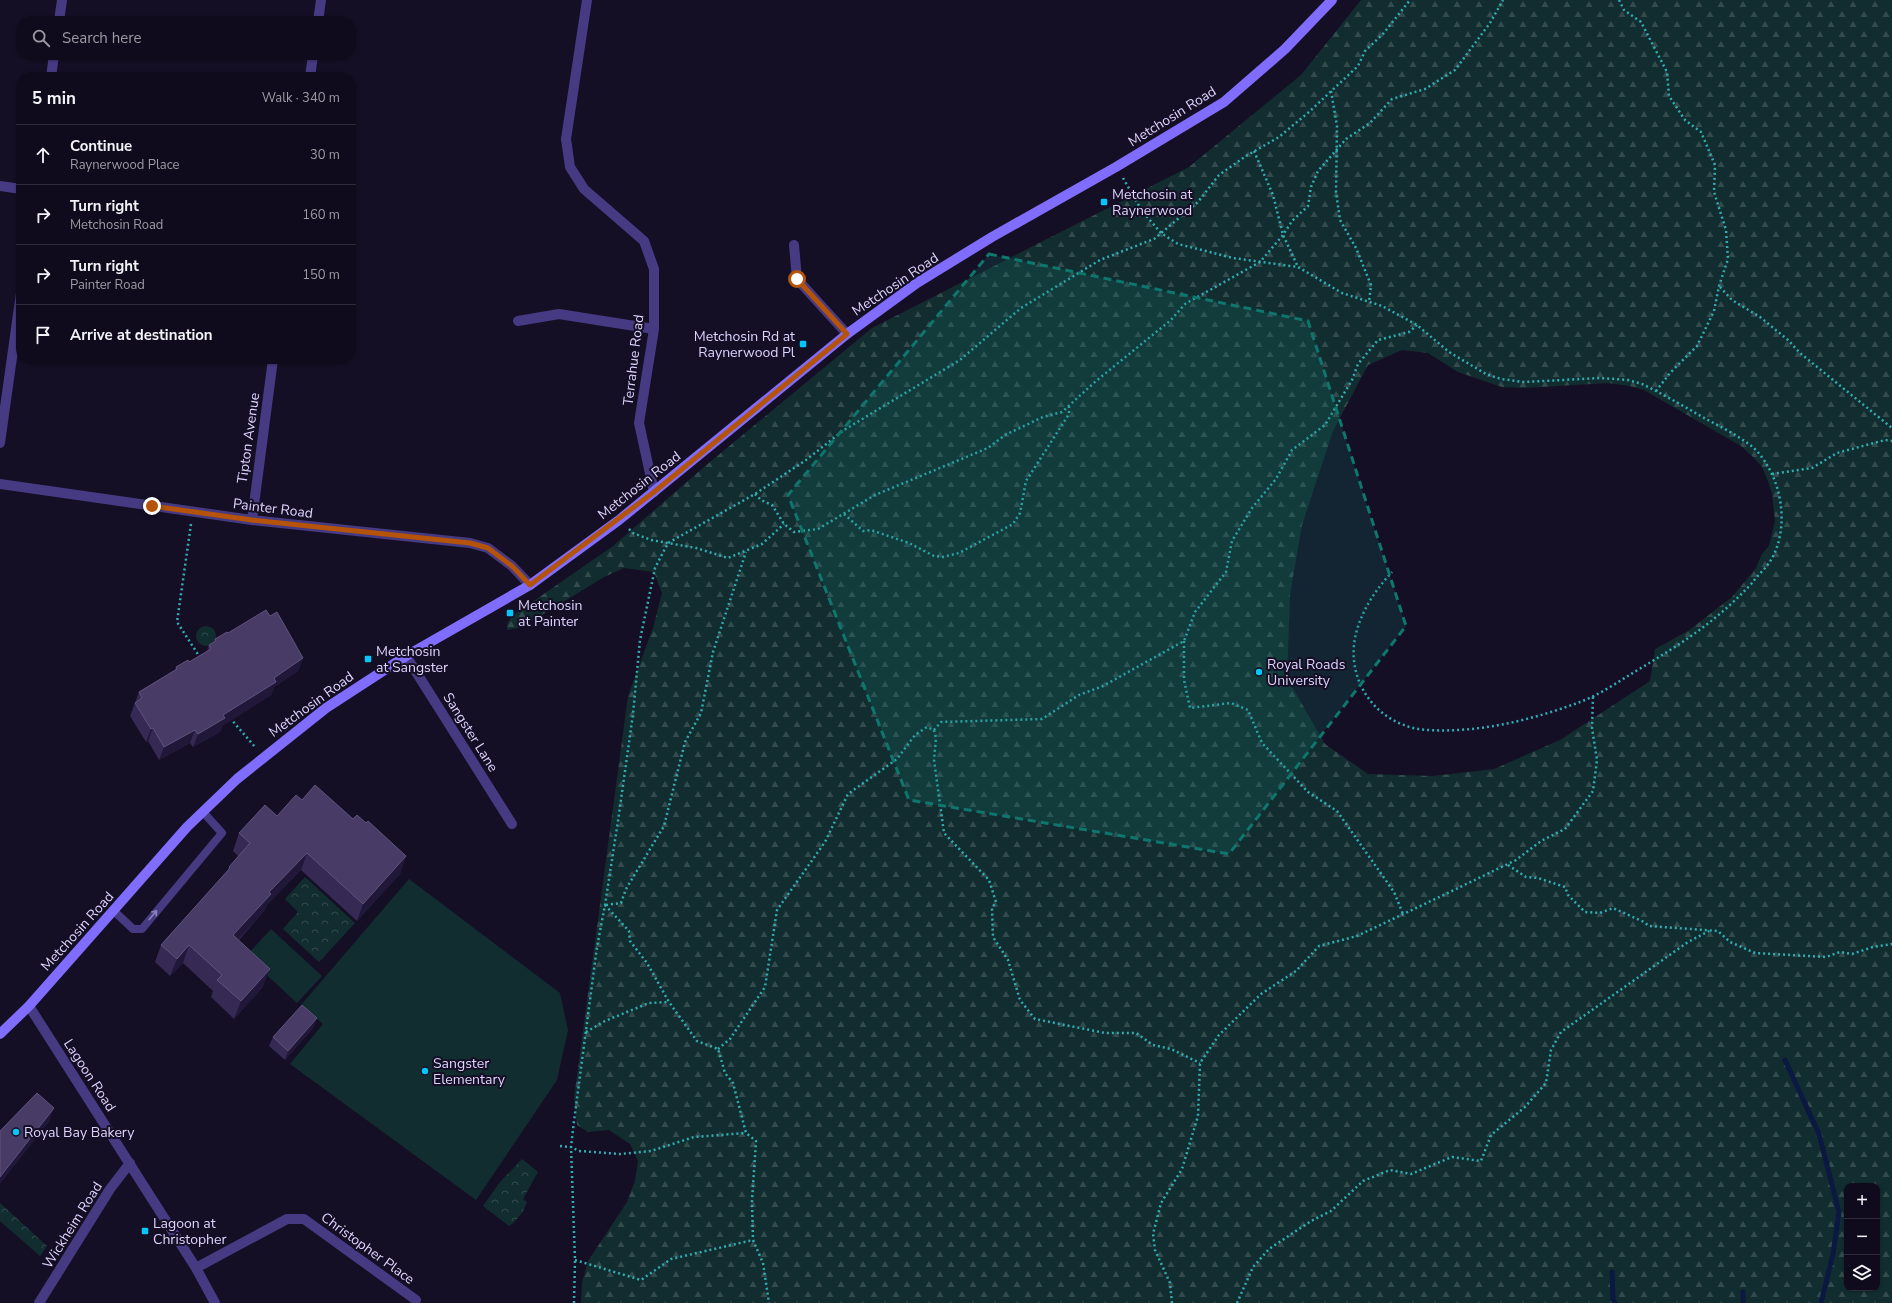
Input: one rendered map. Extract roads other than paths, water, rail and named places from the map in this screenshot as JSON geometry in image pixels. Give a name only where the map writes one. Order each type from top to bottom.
[{"type":"main road","name":"Metchosin Road","points":[[0,1034],[29,1006],[203,812],[237,779],[326,708],[406,656],[530,585],[654,492],[847,334],[917,283],[992,237],[1116,167],[1224,102],[1285,49],[1332,0]]},
{"type":"street","points":[[60,16],[62,0]]},
{"type":"street","points":[[319,16],[321,0]]},
{"type":"street","name":"Terrahue Road","points":[[587,0],[566,139],[570,167],[584,189],[644,241],[654,269],[654,329],[639,423],[654,492]]},
{"type":"street","points":[[52,72],[53,60]]},
{"type":"street","points":[[311,72],[312,60]]},
{"type":"street","points":[[0,186],[16,188]]},
{"type":"street","points":[[794,245],[797,279],[847,334]]},
{"type":"street","points":[[518,321],[559,314],[654,329]]},
{"type":"street","points":[[0,443],[16,329]]},
{"type":"street","name":"Tipton Avenue","points":[[252,520],[272,364]]},
{"type":"street","name":"Painter Road","points":[[0,484],[252,520],[470,543],[488,548],[512,566],[530,585]]},
{"type":"street","name":"Sangster Lane","points":[[406,656],[512,824]]},
{"type":"street","name":"Lagoon Road","points":[[29,1006],[196,1268],[215,1303]]},
{"type":"street","name":"Wickheim Road","points":[[39,1303],[110,1189],[130,1163]]},
{"type":"street","name":"Christopher Place","points":[[196,1268],[287,1219],[304,1219],[416,1300]]},
{"type":"lane","points":[[114,911],[133,929],[142,929],[222,832],[203,812]]},
{"type":"waterway","points":[[1785,1060],[1819,1134],[1839,1212],[1833,1254],[1821,1303]]},
{"type":"waterway","points":[[1612,1272],[1613,1299],[1615,1303]]},
{"type":"waterway","points":[[1743,1292],[1743,1303]]},
{"type":"place","name":"Metchosin at Raynerwood","points":[[1104,202]]},
{"type":"place","name":"Metchosin Rd at Raynerwood Pl","points":[[803,344]]},
{"type":"place","name":"Metchosin at Painter","points":[[510,613]]},
{"type":"place","name":"Metchosin at Sangster","points":[[368,659]]},
{"type":"place","name":"Royal Roads University","points":[[1259,672]]},
{"type":"place","name":"Sangster Elementary","points":[[425,1071]]},
{"type":"place","name":"Royal Bay Bakery","points":[[16,1132]]},
{"type":"place","name":"Lagoon at Christopher","points":[[145,1231]]}]
